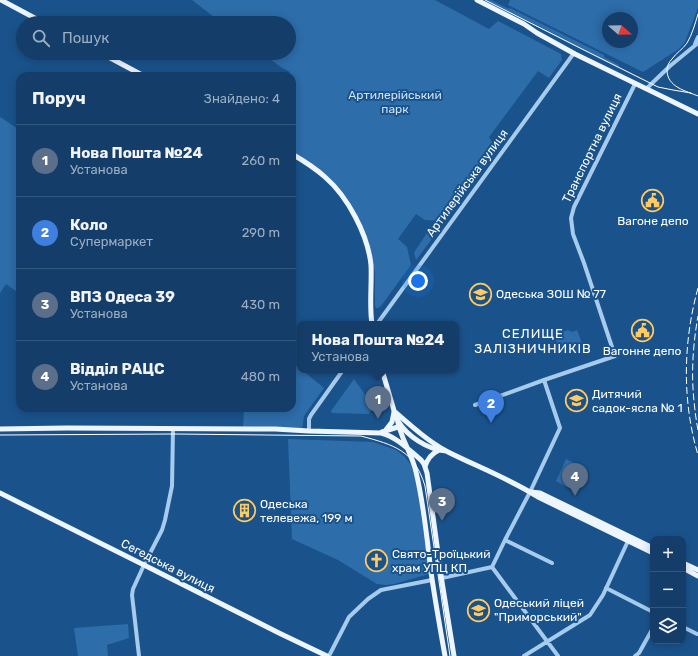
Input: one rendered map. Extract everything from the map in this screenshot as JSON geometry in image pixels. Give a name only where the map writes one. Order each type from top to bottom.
[{"type":"main road","points":[[1,0],[31,16]]},
{"type":"main road","points":[[477,0],[524,24],[574,54],[698,114]]},
{"type":"main road","points":[[114,60],[137,72]]},
{"type":"main road","points":[[296,157],[327,178],[338,190],[360,227],[368,250],[371,266],[372,321]]},
{"type":"main road","points":[[383,373],[396,418],[416,472],[445,656]]},
{"type":"main road","points":[[382,432],[392,422],[394,411]]},
{"type":"main road","points":[[394,411],[414,428],[447,451],[650,552]]},
{"type":"main road","points":[[400,426],[412,437],[425,445],[447,451]]},
{"type":"main road","points":[[0,429],[275,429],[382,432],[400,426],[414,428]]},
{"type":"main road","points":[[382,432],[392,437],[421,460],[427,473],[454,656]]},
{"type":"main road","points":[[425,467],[427,460],[431,455],[439,450]]},
{"type":"main road","points":[[416,472],[420,466],[425,467]]},
{"type":"main road","points":[[530,492],[540,493],[650,547]]},
{"type":"main road","name":"Сегедська вулиця","points":[[0,493],[279,633],[328,656]]},
{"type":"main road","points":[[686,564],[698,570]]},
{"type":"main road","points":[[686,570],[698,576]]},
{"type":"street","points":[[646,89],[667,68],[697,44],[698,37]]},
{"type":"street","name":"Артилерійська вулиця","points":[[379,321],[574,54]]},
{"type":"street","name":"Транспортна вулиця","points":[[544,380],[615,356],[573,234],[571,222],[574,207],[635,84]]},
{"type":"street","points":[[309,431],[309,419],[341,373]]},
{"type":"street","points":[[475,405],[544,380],[560,428],[492,567]]},
{"type":"street","points":[[139,656],[132,595],[133,589],[162,530],[165,520],[172,486],[173,429]]},
{"type":"street","points":[[504,540],[552,563]]},
{"type":"street","points":[[524,656],[590,615],[603,595],[628,541]]},
{"type":"street","points":[[442,578],[492,567]]},
{"type":"street","points":[[492,567],[558,656]]},
{"type":"street","points":[[328,656],[349,617],[368,598],[381,590],[432,580]]},
{"type":"street","points":[[606,588],[650,610]]},
{"type":"street","points":[[686,628],[697,634]]},
{"type":"street","points":[[635,656],[639,653],[650,633]]},
{"type":"green space","name":"Артилерійський парк","points":[[192,0],[435,0],[489,29],[498,21],[561,54],[562,60],[549,78],[538,71],[489,137],[496,149],[442,221],[425,220],[416,214],[398,239],[407,247],[411,265],[381,306],[376,308],[375,274],[370,246],[359,218],[342,193],[296,156],[296,72],[290,72],[271,60],[296,60],[296,16],[213,16]]},
{"type":"green space","points":[[487,0],[491,0],[509,9],[510,8],[604,55],[604,57],[619,65],[618,68],[488,2]]},
{"type":"green space","points":[[510,0],[698,0],[698,8],[685,42],[679,49],[643,72],[508,5]]},
{"type":"green space","points":[[0,117],[16,127],[16,291],[6,284],[0,293]]},
{"type":"green space","points":[[432,226],[438,228],[438,231],[416,260],[414,253]]},
{"type":"green space","points":[[568,330],[572,332],[577,330],[583,346],[561,354],[554,335]]},
{"type":"green space","points":[[296,366],[297,373],[306,373],[324,388],[304,416],[302,430],[243,429],[244,412],[296,412]]},
{"type":"green space","points":[[354,379],[373,406],[369,414],[332,413],[331,411]]},
{"type":"green space","points":[[288,439],[373,442],[396,450],[404,456],[411,465],[416,481],[429,574],[394,584],[377,584],[338,560],[292,539]]},
{"type":"green space","points":[[566,459],[577,466],[566,487],[556,481]]},
{"type":"green space","points":[[128,624],[129,638],[107,645],[108,656],[78,656],[74,628]]},
{"type":"tram line","points":[[485,0],[658,87],[691,93]]},
{"type":"tram line","points":[[698,14],[689,40],[670,61],[667,70],[670,81],[678,88],[698,96]]},
{"type":"tram line","points":[[0,435],[174,434],[361,436],[393,446],[409,457],[415,464],[425,486],[450,656]]},
{"type":"railway","points":[[698,288],[689,329],[686,372],[689,414],[698,455]]},
{"type":"railway","points":[[698,316],[694,348],[693,390],[698,430]]},
{"type":"place","name":"Вагоне депо","points":[[653,200]]},
{"type":"place","name":"Одеська ЗОШ № 77","points":[[480,294]]},
{"type":"place","name":"Вагонне депо","points":[[642,330]]},
{"type":"place","name":"Дитячий садок-ясла № 1","points":[[577,401]]},
{"type":"place","name":"Нова Пошта №24","points":[[378,419]]},
{"type":"place","name":"Коло","points":[[491,423]]},
{"type":"place","name":"Відділ РАЦС","points":[[575,496]]},
{"type":"place","name":"Одеська телевежа, 199 м","points":[[244,511]]},
{"type":"place","name":"ВПЗ Одеса 39","points":[[442,521]]},
{"type":"place","name":"Свято-Троїцький храм УПЦ КП","points":[[377,561]]},
{"type":"place","name":"Одеський ліцей \"Приморський\"","points":[[479,610]]},
{"type":"district","name":"СЕЛИЩЕ ЗАЛІЗНИЧНИКІВ","points":[[533,340]]}]
